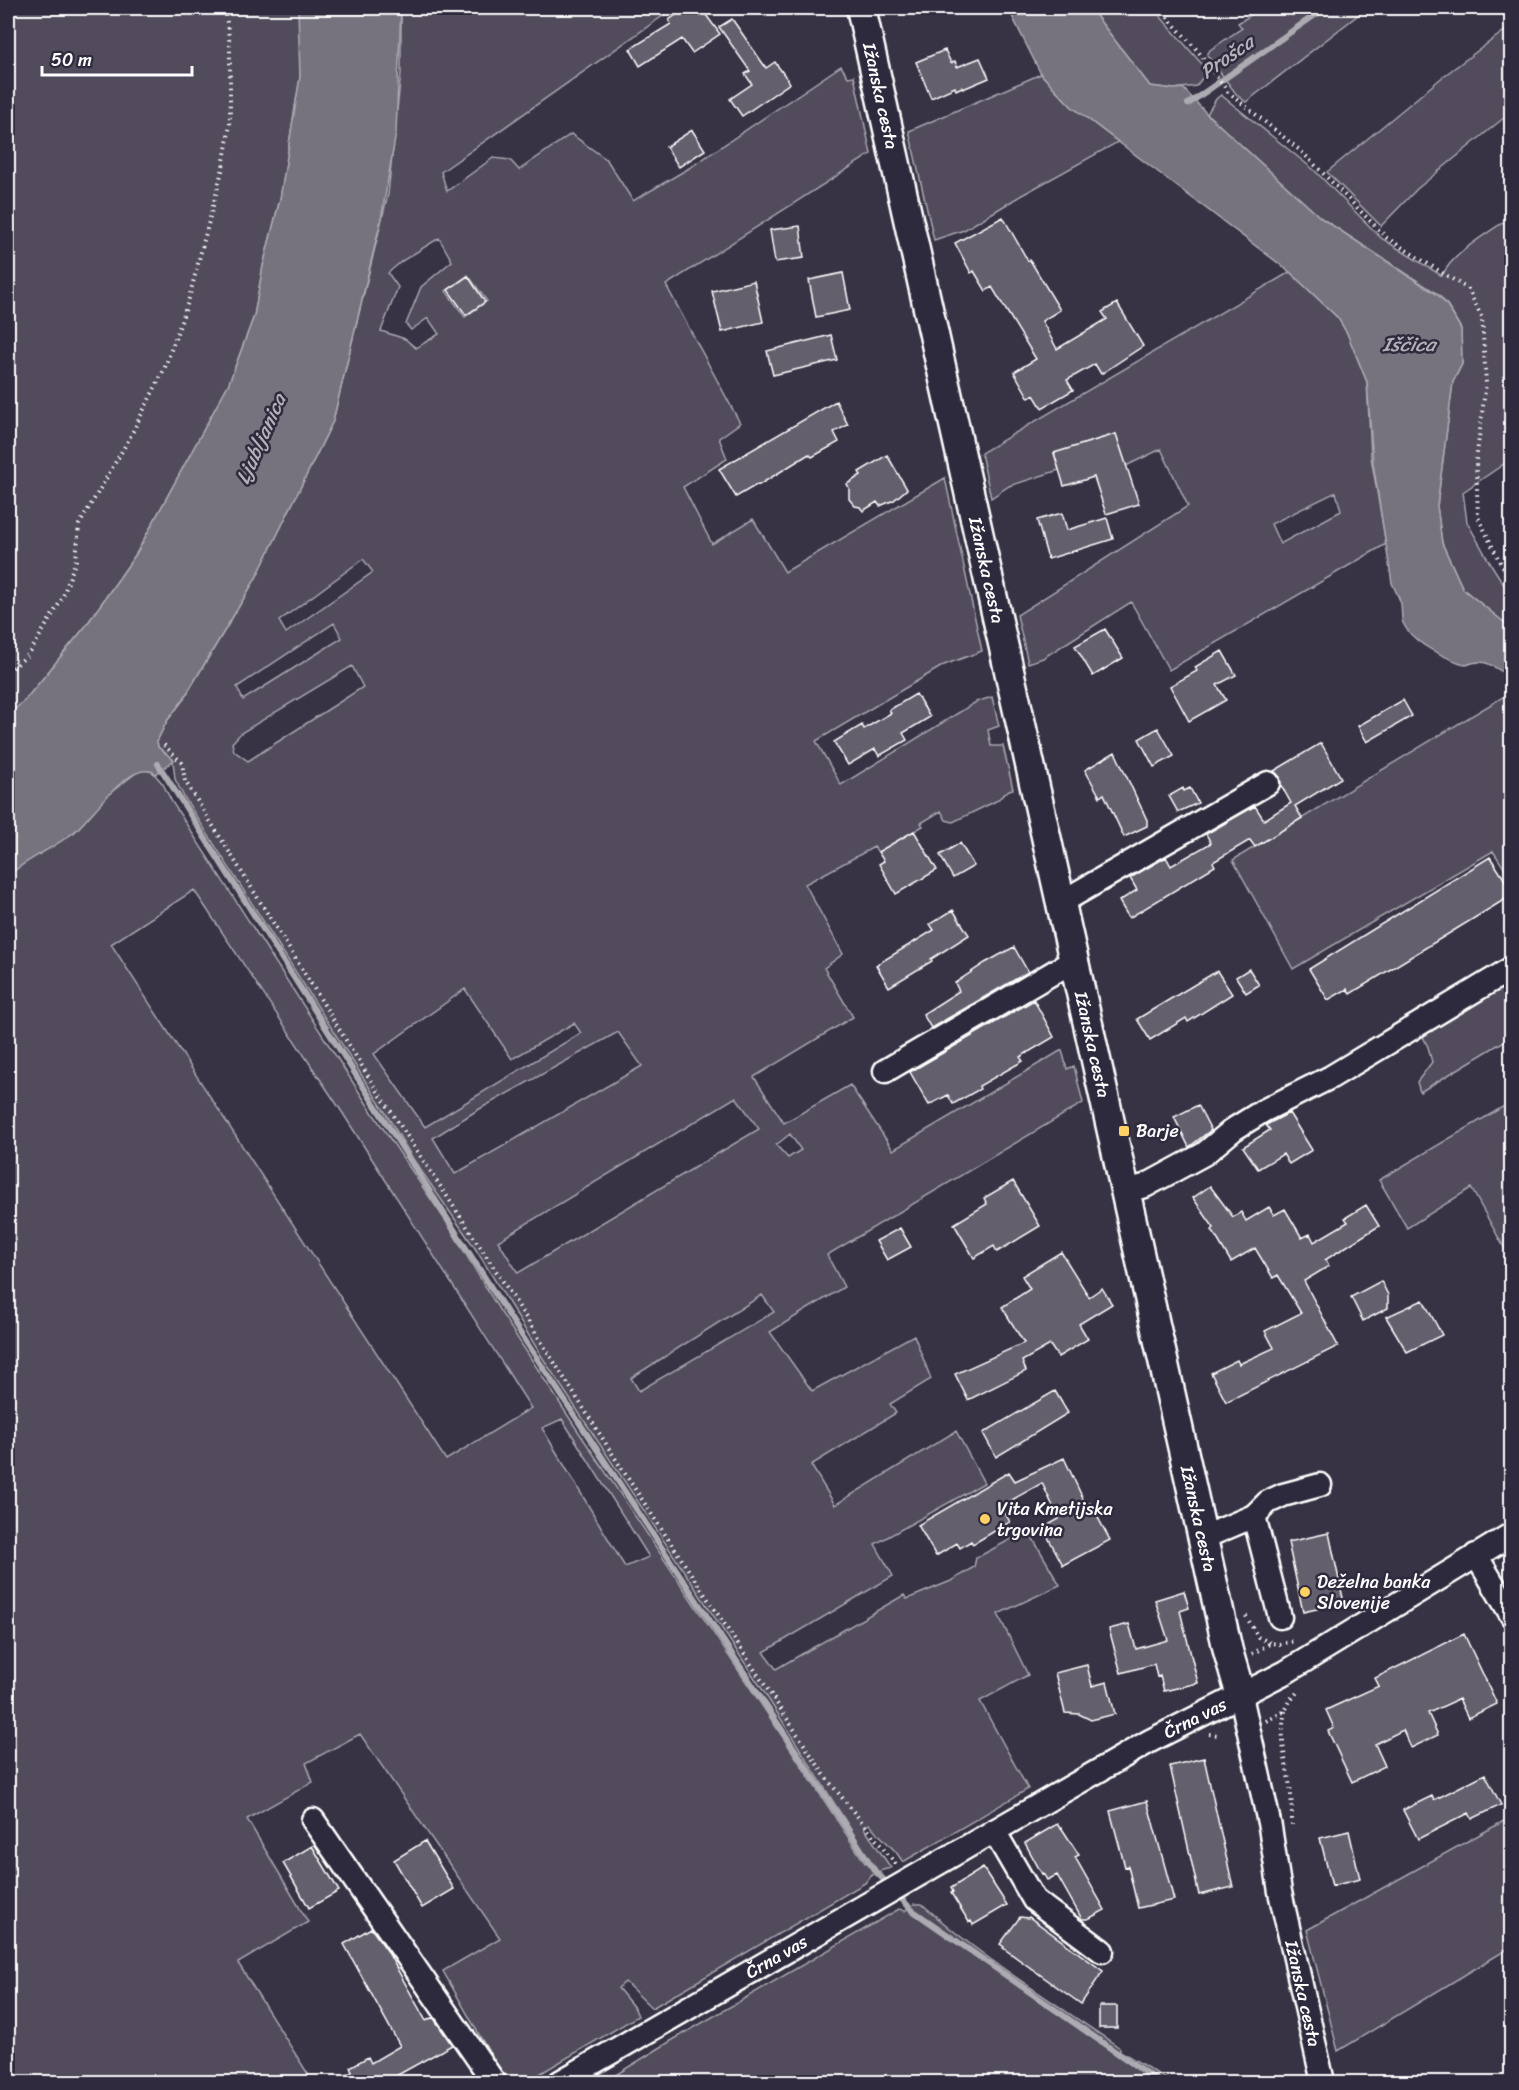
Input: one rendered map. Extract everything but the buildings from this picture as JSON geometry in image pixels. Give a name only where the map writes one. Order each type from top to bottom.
[{"type":"main road","name":"Ižanska cesta","points":[[861,8],[1227,1651],[1241,1696]]},
{"type":"street","points":[[1060,903],[1268,783]]},
{"type":"street","points":[[885,1071],[1073,961]]},
{"type":"street","points":[[1124,1191],[1145,1186],[1204,1154],[1263,1111],[1331,1077],[1512,968]]},
{"type":"street","points":[[1202,1538],[1254,1516],[1268,1502],[1283,1495],[1320,1485]]},
{"type":"street","points":[[1254,1516],[1280,1617]]},
{"type":"street","name":"Črna vas","points":[[560,2082],[894,1882],[994,1831],[1150,1741],[1241,1696],[1350,1633],[1512,1534]]},
{"type":"street","points":[[1476,1555],[1512,1616]]},
{"type":"street","name":"Ižanska cesta","points":[[1241,1696],[1270,1827],[1280,1892],[1323,2082]]},
{"type":"street","points":[[313,1820],[494,2082]]},
{"type":"street","points":[[994,1831],[1034,1900],[1102,1951]]},
{"type":"path","points":[[8,672],[29,654],[62,599],[76,560],[79,525],[129,439],[164,370],[188,302],[223,167],[230,125],[230,45],[225,8]]},
{"type":"path","points":[[1159,8],[1198,51],[1228,92],[1302,152],[1387,238],[1468,288],[1482,318],[1486,383],[1476,461],[1478,517],[1501,564],[1512,578]]},
{"type":"path","points":[[164,745],[182,763],[185,781],[375,1087],[502,1280],[629,1480],[894,1882]]},
{"type":"path","points":[[1262,1648],[1271,1643],[1279,1644],[1281,1652]]},
{"type":"path","points":[[1274,1717],[1286,1711],[1292,1699],[1290,1689]]},
{"type":"path","points":[[1215,1730],[1218,1736],[1224,1738]]},
{"type":"shaded area","points":[[8,8],[298,8],[300,77],[280,199],[263,266],[254,316],[229,383],[136,554],[85,627],[25,700],[8,716]]},
{"type":"shaded area","points":[[401,8],[674,8],[441,172],[447,191],[493,158],[510,160],[519,170],[571,134],[607,160],[633,201],[691,167],[841,66],[848,77],[854,76],[871,154],[666,285],[740,423],[719,438],[727,459],[683,487],[712,544],[753,519],[785,572],[945,478],[982,651],[944,665],[816,741],[841,785],[976,702],[992,697],[999,726],[988,730],[991,746],[1003,746],[1013,789],[996,801],[953,822],[946,820],[941,811],[921,823],[923,826],[878,852],[874,847],[805,884],[843,954],[824,968],[853,1017],[754,1077],[784,1123],[850,1085],[893,1150],[1062,1050],[1067,1069],[1074,1066],[1083,1103],[827,1255],[844,1287],[770,1332],[812,1391],[914,1335],[931,1379],[890,1404],[896,1413],[811,1465],[835,1505],[956,1431],[984,1483],[875,1544],[893,1576],[764,1652],[776,1669],[904,1595],[907,1599],[951,1581],[974,1567],[976,1558],[1028,1530],[1060,1585],[998,1614],[1028,1675],[980,1701],[1028,1789],[903,1862],[869,1824],[864,1828],[891,1868],[876,1872],[865,1883],[652,2008],[625,1982],[618,1988],[638,2016],[526,2082],[506,2082],[443,1971],[500,1938],[360,1734],[306,1763],[313,1782],[247,1819],[308,1922],[238,1963],[313,2082],[8,2082],[8,876],[20,865],[75,832],[105,797],[140,770],[150,769],[163,784],[172,802],[372,1112],[447,1223],[500,1311],[574,1425],[865,1863],[869,1858],[762,1689],[544,1360],[475,1248],[413,1159],[184,797],[175,779],[173,760],[158,747],[157,741],[167,721],[183,700],[256,578],[333,421],[388,194],[401,73]],"holes":[[[439,238],[452,261],[421,287],[406,324],[411,330],[428,318],[439,334],[416,348],[405,339],[381,331],[398,287],[388,273],[402,261]],[[468,275],[487,301],[465,317],[446,291]],[[363,559],[373,572],[286,633],[279,621]],[[334,623],[342,638],[243,700],[237,687]],[[352,666],[363,687],[248,761],[234,751],[232,743],[241,733]],[[194,890],[342,1112],[531,1408],[446,1460],[111,944]],[[465,989],[512,1059],[574,1023],[581,1033],[425,1127],[374,1054]],[[618,1032],[642,1066],[455,1174],[433,1138],[476,1111]],[[736,1097],[759,1129],[518,1273],[498,1241]],[[790,1134],[801,1150],[788,1158],[776,1145]],[[762,1295],[774,1312],[639,1391],[631,1378]],[[562,1419],[649,1557],[625,1567],[542,1428]]]},
{"type":"shaded area","points":[[1090,8],[1153,8],[1208,71],[1196,86],[1174,89],[1150,86]]},
{"type":"shaded area","points":[[1262,8],[1367,8],[1246,102],[1237,95],[1207,55],[1210,50],[1242,28],[1238,23]]},
{"type":"shaded area","points":[[1511,26],[1511,112],[1417,189],[1381,226],[1327,172],[1445,75]]},
{"type":"shaded area","points":[[1041,74],[1071,106],[1118,142],[964,230],[934,240],[909,131]]},
{"type":"shaded area","points":[[1221,95],[1314,170],[1381,238],[1442,276],[1447,267],[1463,251],[1511,217],[1511,459],[1463,492],[1467,522],[1511,596],[1511,628],[1463,589],[1442,543],[1437,506],[1453,382],[1462,364],[1461,329],[1438,294],[1321,218],[1207,114]]},
{"type":"shaded area","points":[[1290,272],[1338,318],[1347,333],[1367,382],[1371,457],[1386,544],[1169,670],[1131,602],[1043,658],[1028,663],[1017,615],[1188,506],[1161,449],[1126,466],[1116,434],[1054,453],[1059,470],[1009,486],[991,498],[981,453]],"holes":[[[1336,492],[1341,511],[1280,544],[1271,524]]]},
{"type":"shaded area","points":[[1511,692],[1512,871],[1508,874],[1493,851],[1293,969],[1233,860]]},
{"type":"shaded area","points":[[1511,976],[1511,1037],[1420,1092],[1417,1082],[1432,1062],[1420,1030]]},
{"type":"shaded area","points":[[1511,1102],[1511,1260],[1471,1188],[1407,1228],[1379,1180]]},
{"type":"shaded area","points":[[1511,1817],[1511,1947],[1338,2051],[1307,1930]]},
{"type":"shaded area","points":[[914,1904],[922,1904],[994,1962],[1120,2048],[1120,2051],[1171,2082],[604,2082],[899,1909],[905,1911]]},
{"type":"water","name":"Ljubljanica","points":[[298,8],[401,8],[396,133],[381,220],[333,421],[256,578],[183,700],[167,721],[157,741],[158,747],[174,760],[156,774],[146,771],[135,774],[124,781],[74,832],[8,876],[8,715],[25,700],[85,627],[136,554],[229,383],[254,316],[263,266],[280,199],[300,77]]},
{"type":"water","name":"Iščica","points":[[1008,8],[1090,8],[1150,86],[1183,88],[1207,114],[1321,218],[1438,295],[1447,305],[1461,329],[1462,364],[1453,382],[1437,506],[1442,543],[1463,589],[1511,628],[1511,676],[1485,663],[1466,665],[1440,654],[1422,644],[1403,623],[1401,604],[1392,583],[1373,463],[1367,382],[1347,333],[1338,318],[1290,272],[1071,106],[1041,74]]},
{"type":"waterway","name":"Prošca","points":[[1188,104],[1325,8]]},
{"type":"waterway","points":[[158,764],[513,1322],[875,1871],[890,1886]]},
{"type":"waterway","points":[[897,1894],[912,1910],[1159,2082]]},
{"type":"place","name":"Barje","points":[[1124,1131]]},
{"type":"place","name":"Vita Kmetijska trgovina","points":[[985,1519]]},
{"type":"place","name":"Deželna banka Slovenije","points":[[1305,1592]]}]
